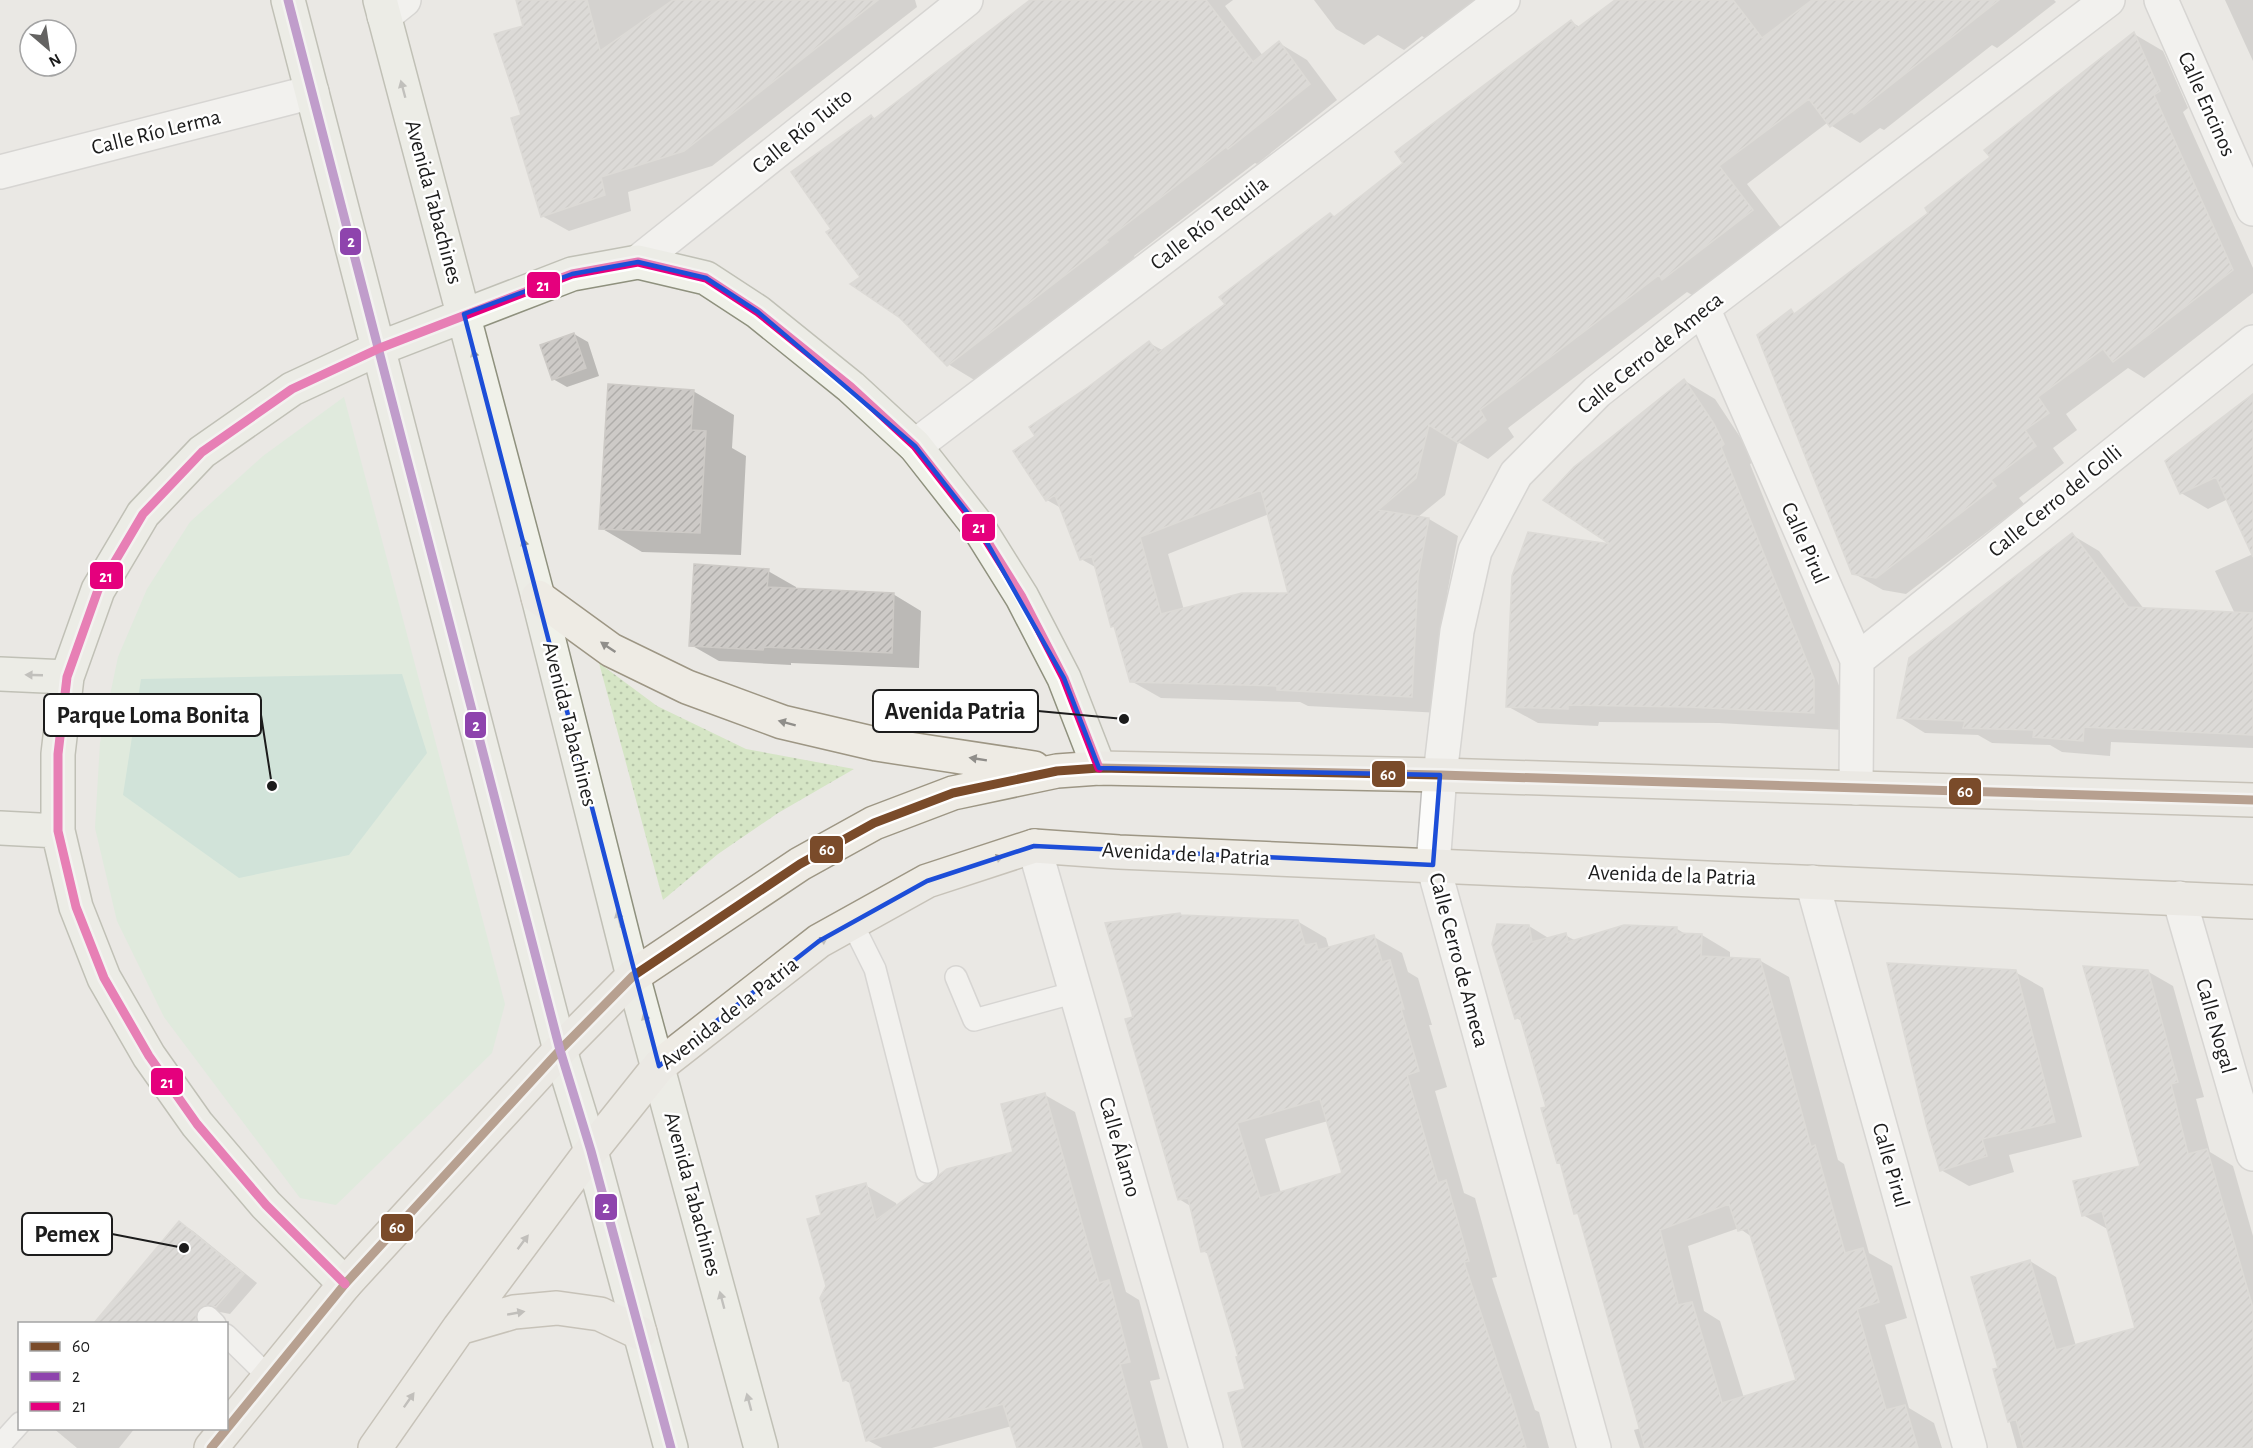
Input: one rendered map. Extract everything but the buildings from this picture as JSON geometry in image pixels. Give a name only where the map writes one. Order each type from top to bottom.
[{"type":"main road","points":[[538,597],[612,650],[687,687],[782,722],[876,744],[1057,771]]},
{"type":"main road","points":[[228,1427],[345,1284],[560,1050],[633,976],[800,864],[874,823],[952,792],[1057,771],[1099,768],[1440,775],[2253,800]]},
{"type":"main road","name":"Avenida de la Patria","points":[[375,1448],[459,1328],[591,1151],[659,1066],[819,941],[927,881],[1034,846],[1119,852],[2253,902]]},
{"type":"main road","points":[[459,1328],[514,1312],[557,1308],[600,1314],[640,1333]]},
{"type":"main road","points":[[211,1448],[226,1430]]},
{"type":"street","points":[[288,0],[560,1050],[591,1151],[671,1448]]},
{"type":"street","name":"Calle Río Tuito","points":[[638,262],[966,0]]},
{"type":"street","name":"Calle Río Tequila","points":[[915,446],[1503,0]]},
{"type":"street","name":"Calle Cerro de Ameca","points":[[1594,1448],[1433,865],[1440,775],[1456,631],[1475,551],[1516,474],[1597,392],[1703,308],[2108,0]]},
{"type":"street","name":"Calle Encinos","points":[[2162,0],[2253,209]]},
{"type":"street","name":"Avenida Tabachines","points":[[389,5],[464,314],[633,976],[761,1448]]},
{"type":"street","name":"Calle Río Lerma","points":[[0,172],[312,92]]},
{"type":"street","points":[[345,1284],[259,1196],[197,1124],[148,1056],[104,978],[76,907],[58,831],[58,754],[67,677],[98,590],[143,514],[202,452],[292,389],[380,348],[572,274],[638,262],[706,278],[758,312],[851,387],[915,446],[977,525],[1022,597],[1064,678],[1099,768]]},
{"type":"street","name":"Calle Pirul","points":[[1703,308],[1857,660],[1856,788]]},
{"type":"street","name":"Calle Cerro del Colli","points":[[1857,660],[2253,342]]},
{"type":"street","points":[[0,674],[67,677]]},
{"type":"street","points":[[0,828],[58,831]]},
{"type":"street","name":"Calle Álamo","points":[[1034,846],[1206,1448]]},
{"type":"street","name":"Calle Pirul","points":[[1812,882],[1970,1448]]},
{"type":"street","name":"Calle Nogal","points":[[2179,898],[2253,1154]]},
{"type":"lane","points":[[852,923],[875,969],[927,1172]]},
{"type":"lane","points":[[956,977],[974,1020],[1076,992]]},
{"type":"lane","points":[[228,1337],[269,1377]]},
{"type":"lane","points":[[0,1445],[18,1425]]},
{"type":"highlighted area","points":[[638,262],[706,278],[758,312],[915,446],[977,525],[1064,678],[1099,768],[1440,775],[1433,865],[1034,846],[927,881],[819,941],[659,1066],[464,314],[572,274]]},
{"type":"green space","points":[[344,397],[505,1004],[492,1053],[336,1205],[300,1198],[164,1017],[117,921],[95,828],[100,743],[118,657],[147,589],[190,522],[263,456]]},
{"type":"green space","points":[[599,663],[657,706],[746,749],[854,769],[778,813],[718,854],[663,900]]},
{"type":"green space","points":[[402,674],[427,753],[349,855],[239,878],[123,795],[141,679]]},
{"type":"transit line","name":"2","points":[[288,0],[560,1050],[591,1151],[671,1448]]},
{"type":"transit line","name":"21","points":[[345,1284],[266,1205],[197,1124],[149,1056],[104,978],[76,907],[58,831],[58,754],[67,677],[98,590],[143,514],[202,452],[292,389],[380,348],[572,274],[638,262],[706,278],[758,312],[851,387],[915,446],[977,525],[1022,597],[1064,678],[1099,768]]},
{"type":"transit line","name":"60","points":[[228,1427],[345,1284],[560,1050],[633,976],[800,864],[874,823],[953,793],[1057,771],[1099,768],[1440,775],[2253,800]]},
{"type":"transit line","name":"60","points":[[211,1448],[226,1430]]},
{"type":"place","name":"Avenida Patria","points":[[1124,719]]},
{"type":"place","name":"Parque Loma Bonita","points":[[272,786]]},
{"type":"place","name":"Pemex","points":[[184,1248]]}]
